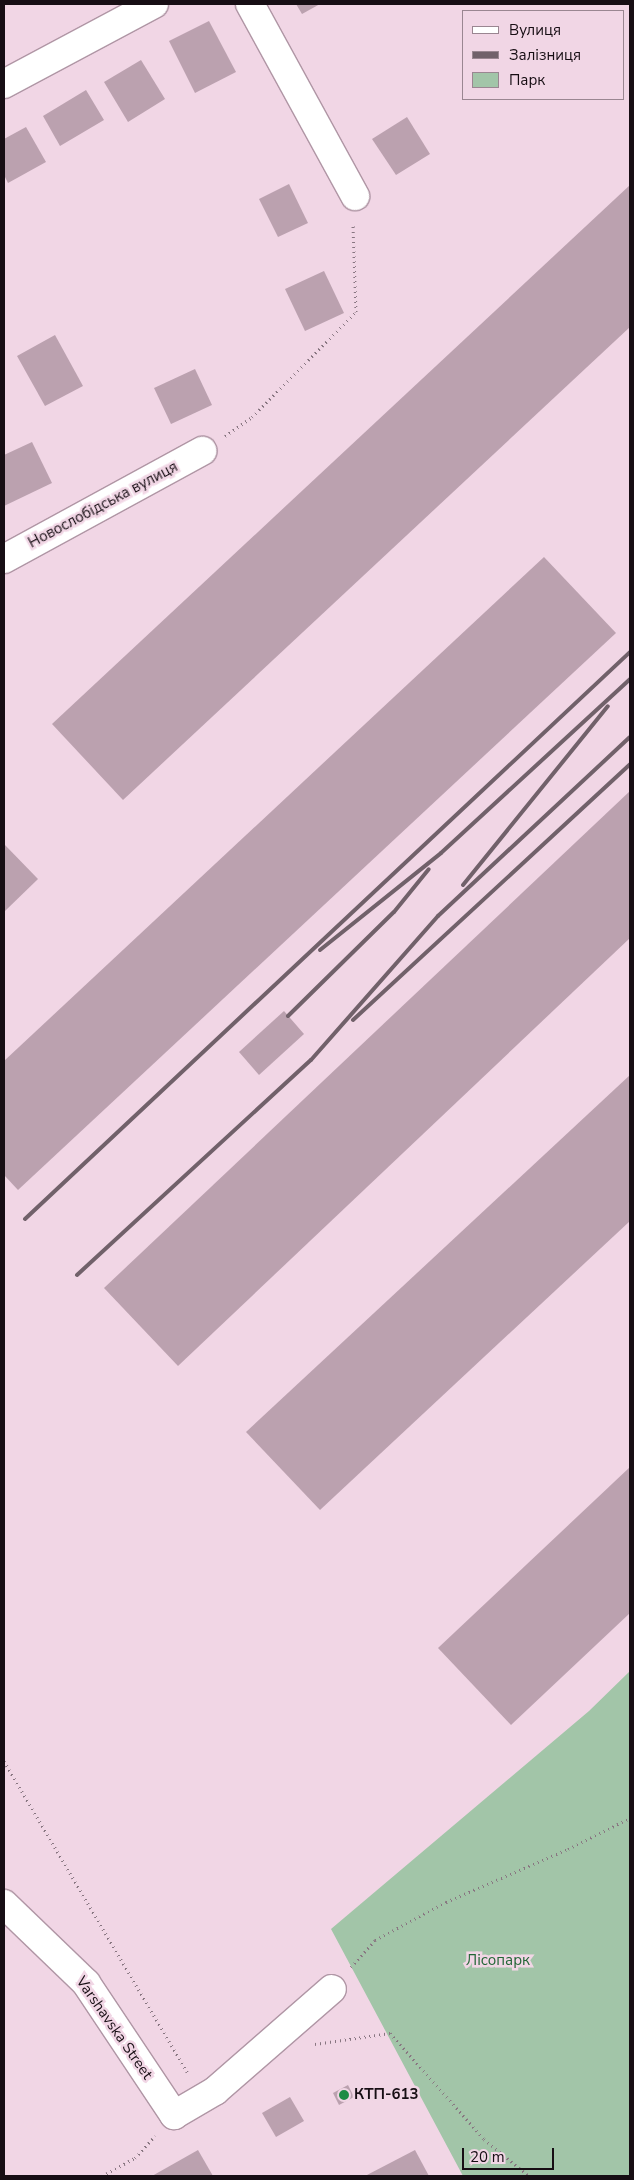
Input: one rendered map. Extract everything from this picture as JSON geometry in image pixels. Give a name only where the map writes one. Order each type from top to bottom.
[{"type":"street","points":[[4,84],[154,4]]},
{"type":"street","points":[[250,4],[354,196]]},
{"type":"street","name":"Новослобідська вулиця","points":[[4,558],[202,451]]},
{"type":"street","name":"Varshavska Street","points":[[4,1904],[86,1983],[174,2115]]},
{"type":"street","points":[[174,2115],[215,2091],[332,1989]]},
{"type":"path","points":[[202,451],[252,417],[356,312],[352,255],[354,196]]},
{"type":"path","points":[[4,1760],[191,2078]]},
{"type":"path","points":[[332,1989],[375,1940],[446,1902],[618,1826],[630,1818]]},
{"type":"path","points":[[313,2044],[390,2033],[484,2138],[529,2176]]},
{"type":"path","points":[[102,2176],[135,2158],[174,2115]]},
{"type":"green space","name":"Лісопарк","points":[[630,1671],[630,2176],[463,2176],[331,1929],[589,1711]]},
{"type":"building","points":[[296,4],[320,4],[302,14]]},
{"type":"building","points":[[209,21],[236,72],[195,93],[169,41]]},
{"type":"building","points":[[141,60],[165,99],[128,122],[104,82]]},
{"type":"building","points":[[86,90],[104,120],[60,146],[43,116]]},
{"type":"building","points":[[407,117],[430,154],[396,175],[372,139]]},
{"type":"building","points":[[26,127],[46,162],[8,183],[4,175],[4,139]]},
{"type":"building","points":[[289,184],[308,223],[278,237],[259,199]]},
{"type":"building","points":[[630,185],[630,327],[123,800],[52,724]]},
{"type":"building","points":[[324,271],[344,313],[305,331],[285,289]]},
{"type":"building","points":[[55,335],[83,386],[45,406],[17,356]]},
{"type":"building","points":[[195,369],[212,405],[171,424],[154,388]]},
{"type":"building","points":[[32,442],[52,483],[4,506],[4,455]]},
{"type":"building","points":[[544,557],[616,633],[18,1190],[4,1175],[4,1061]]},
{"type":"building","points":[[630,791],[630,938],[178,1366],[104,1288]]},
{"type":"building","points":[[4,844],[38,879],[4,912]]},
{"type":"building","points":[[284,1011],[304,1034],[259,1075],[239,1052]]},
{"type":"building","points":[[630,1075],[630,1221],[320,1510],[246,1432]]},
{"type":"building","points":[[630,1467],[630,1613],[511,1725],[438,1648]]},
{"type":"building","name":"КТП-613","points":[[348,2085],[354,2097],[339,2105],[333,2093]]},
{"type":"building","points":[[290,2097],[304,2121],[276,2137],[262,2113]]},
{"type":"building","points":[[198,2150],[213,2176],[152,2176]]},
{"type":"building","points":[[415,2150],[429,2176],[365,2176]]},
{"type":"railway","points":[[25,1219],[630,652]]},
{"type":"railway","points":[[320,950],[441,853],[630,679]]},
{"type":"railway","points":[[463,885],[608,706]]},
{"type":"railway","points":[[77,1275],[311,1060],[438,916],[630,737]]},
{"type":"railway","points":[[353,1020],[630,764]]},
{"type":"railway","points":[[288,1016],[394,912],[429,869]]},
{"type":"place","name":"КТП-613","points":[[344,2095]]}]
